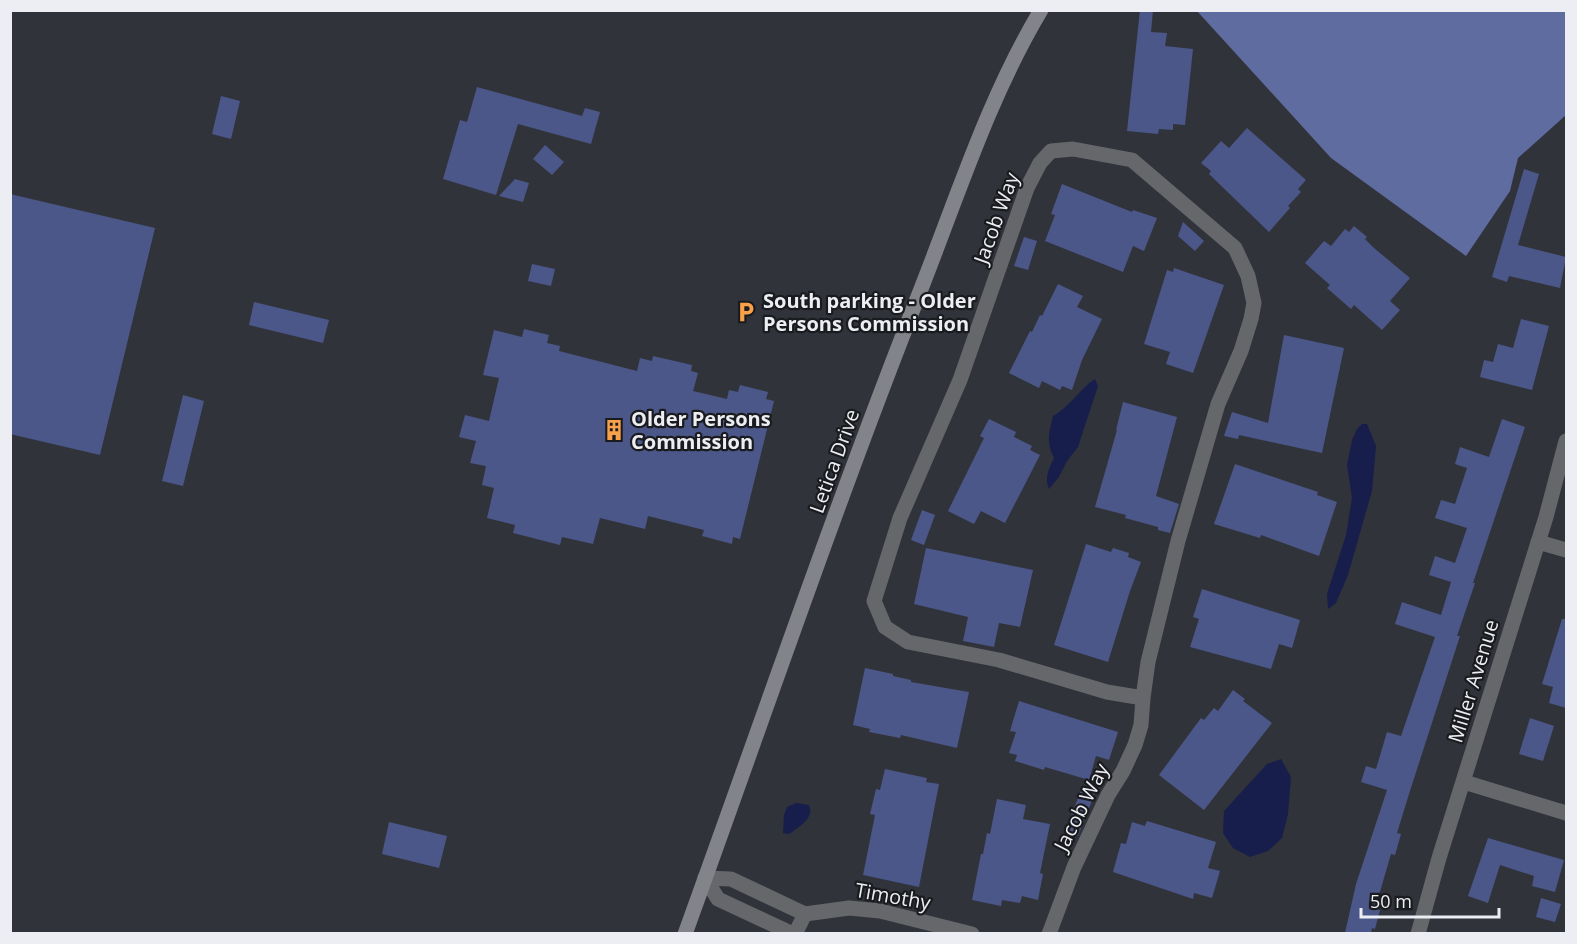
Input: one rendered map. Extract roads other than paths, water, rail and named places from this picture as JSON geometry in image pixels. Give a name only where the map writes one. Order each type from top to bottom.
[{"type":"street","name":"Letica Drive","points":[[685,933],[887,374],[979,138],[1009,68],[1041,10]]},
{"type":"street","name":"Jacob Way","points":[[1049,933],[1074,867],[1135,745],[1141,725],[1148,663],[1178,541],[1218,404],[1241,351],[1254,303],[1248,276],[1235,248],[1132,160],[1073,149],[1051,151],[1040,163],[1027,188],[968,360],[900,518],[874,601],[885,627],[908,642],[999,660],[1107,692],[1143,698]]},
{"type":"street","name":"Miller Avenue","points":[[1418,933],[1439,858],[1538,542],[1566,441]]},
{"type":"street","points":[[1538,542],[1566,550]]},
{"type":"street","points":[[1464,782],[1566,813]]},
{"type":"street","points":[[705,878],[731,879],[805,914],[794,933],[718,899],[705,878]]},
{"type":"street","name":"Timothy","points":[[805,914],[849,908],[880,911],[972,933]]},
{"type":"place","name":"South parking - Older Persons Commission","points":[[746,312]]},
{"type":"place","name":"Older Persons Commission","points":[[614,430]]}]
